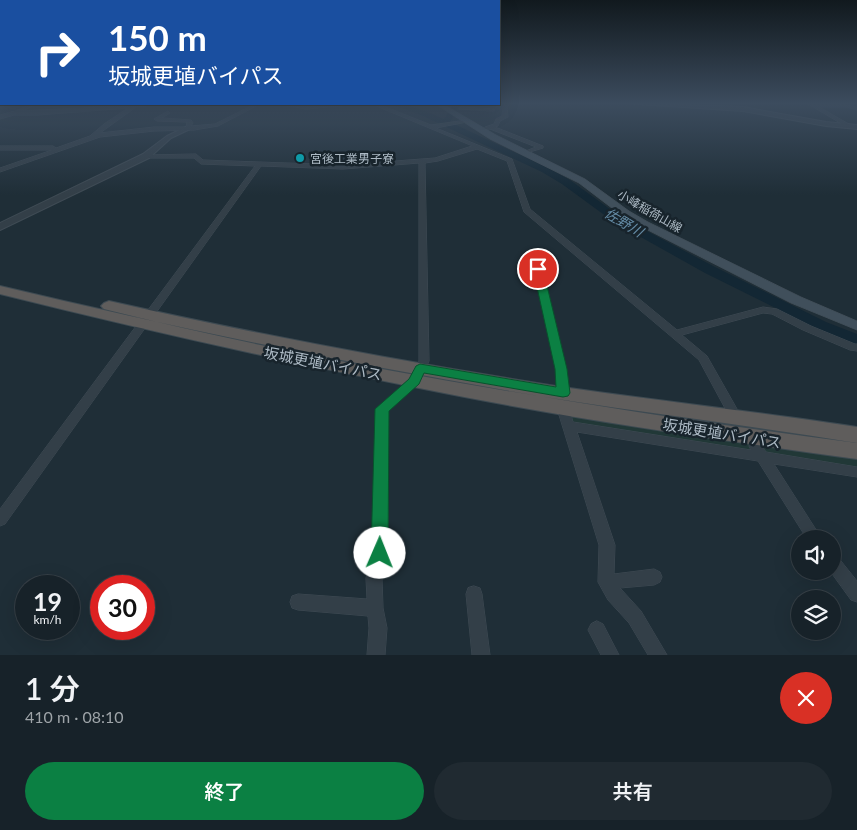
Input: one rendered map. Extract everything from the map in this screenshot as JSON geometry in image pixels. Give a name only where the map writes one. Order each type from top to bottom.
[{"type":"highway","name":"坂城更埴バイパス","points":[[0,279],[145,320]]},
{"type":"highway","name":"坂城更埴バイパス","points":[[0,290],[417,375],[564,400],[760,439],[857,452]]},
{"type":"highway","name":"坂城更埴バイパス","points":[[564,400],[857,435]]},
{"type":"main road","name":"小峰稲荷山線","points":[[493,134],[525,153],[582,181],[626,213],[651,228],[796,300],[857,326]]},
{"type":"street","points":[[92,138],[97,134]]},
{"type":"street","points":[[0,170],[92,138],[120,134]]},
{"type":"street","points":[[0,227],[146,156],[168,137],[176,134]]},
{"type":"street","points":[[452,134],[510,160],[527,210],[703,358],[732,409]]},
{"type":"street","points":[[499,134],[541,147],[525,153]]},
{"type":"street","points":[[146,156],[196,156],[202,162],[343,168],[436,160],[480,146]]},
{"type":"street","points":[[0,148],[61,148]]},
{"type":"street","points":[[376,655],[378,628],[374,608],[374,578],[380,553],[382,409],[417,375],[424,361],[422,162]]},
{"type":"street","points":[[0,520],[259,164]]},
{"type":"street","points":[[538,269],[561,369],[568,426],[607,545],[606,582],[635,617],[658,655]]},
{"type":"street","points":[[675,334],[763,310],[774,311],[856,350]]},
{"type":"street","points":[[568,426],[857,472]]},
{"type":"street","points":[[755,446],[765,458],[808,530]]},
{"type":"street","points":[[841,572],[857,594]]},
{"type":"street","points":[[606,582],[654,577]]},
{"type":"street","points":[[474,594],[481,655]]},
{"type":"street","points":[[298,602],[374,608]]},
{"type":"street","points":[[597,630],[610,655]]},
{"type":"green space","points":[[574,414],[749,443],[752,448],[749,450],[581,425],[573,421],[571,417]]},
{"type":"green space","points":[[761,445],[857,457],[857,468],[767,453]]},
{"type":"waterway","name":"佐野川","points":[[468,134],[545,170],[566,182],[618,220],[710,270],[821,325],[857,340]]},
{"type":"place","name":"宮後工業男子寮","points":[[300,158]]},
{"type":"route","points":[[380,553],[382,409],[414,381],[420,368],[563,393],[561,369],[538,269]]}]
